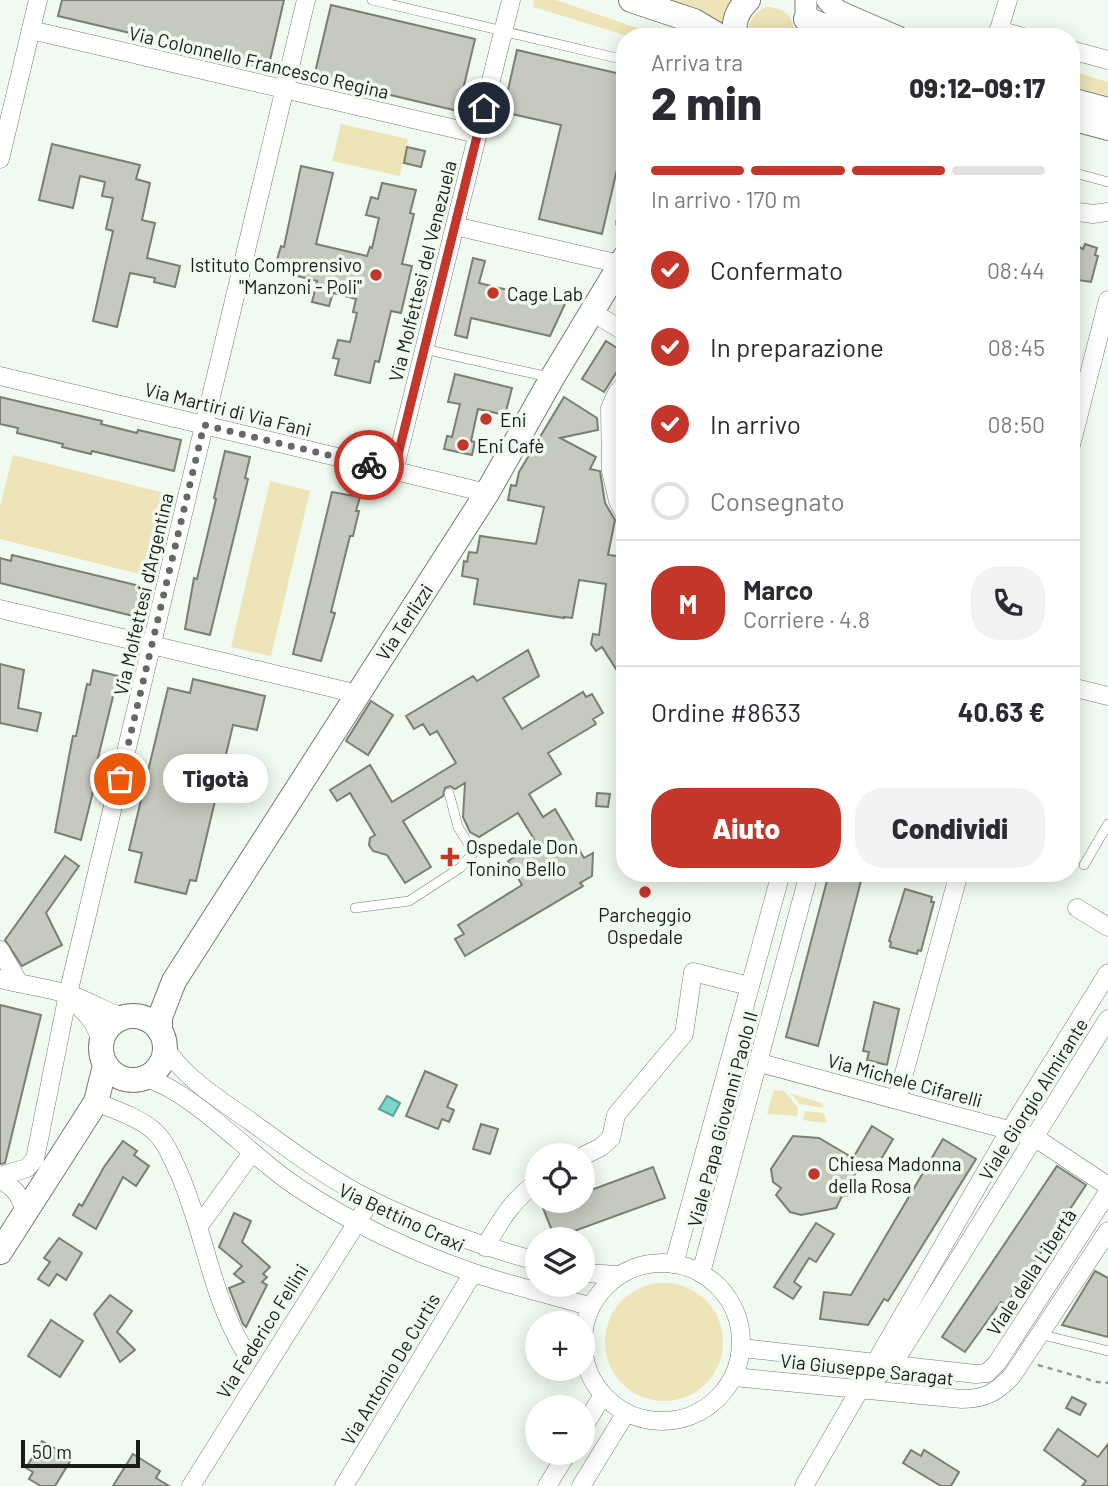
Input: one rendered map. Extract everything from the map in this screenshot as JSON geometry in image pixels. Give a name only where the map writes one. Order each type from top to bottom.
[{"type":"main road","points":[[734,28],[734,21],[748,0]]},
{"type":"main road","points":[[641,3],[684,28]]},
{"type":"main road","points":[[641,3],[694,21],[706,28]]},
{"type":"main road","points":[[803,14],[833,28]]},
{"type":"main road","points":[[1080,102],[1108,110]]},
{"type":"main road","points":[[1080,120],[1108,128]]},
{"type":"main road","name":"Via Terlizzi","points":[[162,1040],[160,1017],[174,981],[487,493],[616,273]]},
{"type":"main road","name":"Via Terlizzi","points":[[127,1016],[174,981]]},
{"type":"main road","points":[[0,1252],[96,1102],[104,1070],[101,1040],[111,1024],[127,1016],[146,1019],[162,1040],[160,1066],[96,1102]]},
{"type":"main road","points":[[104,1070],[119,1078],[137,1079]]},
{"type":"street","points":[[1,150],[38,0]]},
{"type":"street","name":"Via Molfettesi d'Argentina","points":[[0,1177],[27,1168],[35,1159],[68,994],[306,0]]},
{"type":"street","name":"Via Molfettesi del Venezuela","points":[[394,471],[511,0]]},
{"type":"street","points":[[827,0],[838,10],[878,28]]},
{"type":"street","points":[[1000,28],[1008,0]]},
{"type":"street","name":"Via Colonnello Francesco Regina","points":[[31,30],[477,134]]},
{"type":"street","points":[[1080,52],[1108,60]]},
{"type":"street","points":[[1080,212],[1108,212]]},
{"type":"street","points":[[455,226],[616,260]]},
{"type":"street","points":[[1080,410],[1108,300]]},
{"type":"street","points":[[592,312],[616,327]]},
{"type":"street","name":"Via Martiri di Via Fani","points":[[0,376],[487,493]]},
{"type":"street","points":[[616,395],[610,408],[611,471],[616,492]]},
{"type":"street","points":[[0,609],[358,694]]},
{"type":"street","points":[[1080,689],[1108,696]]},
{"type":"street","name":"Viale Papa Giovanni Paolo II","points":[[674,1264],[778,882]]},
{"type":"street","name":"Viale Papa Giovanni Paolo II","points":[[701,1273],[760,1063],[807,882]]},
{"type":"street","points":[[897,1099],[957,882]]},
{"type":"street","points":[[1077,908],[1108,927]]},
{"type":"street","points":[[0,950],[19,984]]},
{"type":"street","points":[[595,1150],[611,1138],[616,1115],[684,1034],[693,972],[752,977],[782,975]]},
{"type":"street","name":"Viale Giorgio Almirante","points":[[862,1388],[874,1362],[1010,1130],[1108,973]]},
{"type":"street","points":[[0,979],[68,994],[107,1012],[127,1016]]},
{"type":"street","points":[[68,994],[93,1022],[101,1040]]},
{"type":"street","name":"Viale Giorgio Almirante","points":[[862,1388],[893,1364],[1108,1019]]},
{"type":"street","name":"Via Bettino Craxi","points":[[162,1040],[174,1061],[211,1094],[311,1164],[370,1199],[485,1247],[525,1258]]},
{"type":"street","name":"Via Michele Cifarelli","points":[[760,1063],[1034,1137],[1108,1186]]},
{"type":"street","points":[[39,1142],[48,1142],[60,1136],[104,1070]]},
{"type":"street","name":"Via Bettino Craxi","points":[[137,1079],[160,1082],[200,1109],[251,1154],[296,1187],[355,1222],[473,1273],[582,1304],[590,1309]]},
{"type":"street","points":[[96,1102],[138,1120],[155,1132],[168,1148],[200,1226],[220,1298],[244,1349]]},
{"type":"street","points":[[200,1226],[251,1154]]},
{"type":"street","points":[[0,1177],[14,1188],[25,1213]]},
{"type":"street","name":"Viale della Libertà","points":[[987,1373],[997,1363],[1108,1192]]},
{"type":"street","points":[[485,1247],[504,1214],[525,1194]]},
{"type":"street","name":"Via Federico Fellini","points":[[191,1486],[370,1199]]},
{"type":"street","name":"Viale della Libertà","points":[[995,1392],[1012,1376],[1108,1231]]},
{"type":"street","points":[[655,1263],[674,1264],[701,1273],[719,1287],[732,1305],[740,1326],[741,1348],[734,1377],[719,1398],[699,1413],[676,1421],[650,1421],[626,1413],[603,1395],[590,1376],[583,1354],[583,1331],[590,1309],[602,1290],[619,1275],[636,1267],[655,1263]]},
{"type":"street","name":"Via Antonio De Curtis","points":[[344,1486],[473,1273]]},
{"type":"street","points":[[595,1274],[619,1275]]},
{"type":"street","name":"Via Giuseppe Saragat","points":[[741,1348],[976,1374],[987,1373]]},
{"type":"street","points":[[987,1373],[995,1392]]},
{"type":"street","name":"Via Giuseppe Saragat","points":[[734,1377],[962,1399],[979,1399],[995,1392]]},
{"type":"street","points":[[812,1483],[862,1388]]},
{"type":"street","points":[[595,1408],[603,1395]]},
{"type":"street","points":[[581,1486],[626,1413]]},
{"type":"street","points":[[547,1486],[560,1465]]},
{"type":"lane","points":[[372,0],[616,59]]},
{"type":"lane","points":[[1080,174],[1108,182]]},
{"type":"lane","points":[[424,349],[552,378]]},
{"type":"lane","points":[[355,908],[409,901],[460,868],[474,852],[458,827],[449,793]]},
{"type":"lane","points":[[1084,865],[1108,824]]},
{"type":"lane","points":[[1039,1334],[1108,1351]]},
{"type":"path","points":[[1021,1361],[1108,1383]]},
{"type":"shaded area","points":[[534,0],[556,0],[637,28],[616,28],[616,32],[533,7]]},
{"type":"shaded area","points":[[652,0],[734,0],[726,28],[716,28]]},
{"type":"shaded area","points":[[766,7],[784,11],[791,19],[793,28],[749,28],[758,12]]},
{"type":"shaded area","points":[[1080,74],[1108,82],[1108,96],[1080,88]]},
{"type":"shaded area","points":[[341,124],[408,139],[400,176],[332,161]]},
{"type":"shaded area","points":[[13,455],[168,494],[147,576],[0,539],[0,506]]},
{"type":"shaded area","points":[[270,481],[310,491],[271,656],[231,647]]},
{"type":"shaded area","points":[[774,1090],[784,1091],[798,1108],[797,1116],[767,1114]]},
{"type":"shaded area","points":[[790,1093],[821,1103],[824,1108],[800,1104]]},
{"type":"shaded area","points":[[805,1111],[823,1113],[827,1121],[803,1120]]},
{"type":"shaded area","points":[[664,1283],[687,1288],[706,1300],[718,1319],[723,1342],[718,1365],[706,1384],[687,1396],[664,1401],[641,1396],[622,1384],[610,1365],[605,1342],[610,1319],[622,1300],[641,1288]]},
{"type":"water","points":[[387,1096],[400,1103],[393,1116],[379,1109]]},
{"type":"building","points":[[62,0],[284,0],[268,69],[58,16]]},
{"type":"building","points":[[331,5],[475,39],[458,111],[314,77]]},
{"type":"building","points":[[517,50],[616,73],[616,174],[602,234],[539,219],[561,125],[503,112]]},
{"type":"building","points":[[52,144],[140,165],[136,179],[150,183],[142,220],[155,223],[147,258],[180,266],[175,287],[154,282],[155,278],[130,273],[117,327],[93,321],[113,231],[106,229],[113,198],[102,196],[105,182],[80,176],[73,208],[39,200]]},
{"type":"building","points":[[407,147],[425,151],[421,167],[404,163]]},
{"type":"building","name":"Istituto Comprensivo \"Manzoni - Poli\"","points":[[301,166],[333,173],[316,244],[367,256],[370,247],[372,248],[379,218],[366,215],[371,197],[378,199],[382,183],[416,190],[410,213],[414,214],[402,264],[412,266],[401,313],[391,311],[379,362],[375,361],[370,383],[335,375],[339,359],[333,358],[338,340],[350,342],[357,313],[353,312],[356,299],[333,293],[329,306],[312,302],[317,281],[274,270],[281,246],[284,247]]},
{"type":"building","points":[[1085,244],[1097,248],[1095,255],[1098,256],[1091,282],[1080,280],[1080,248],[1083,249]]},
{"type":"building","name":"Cage Lab","points":[[473,258],[485,261],[479,283],[565,304],[550,336],[471,318],[467,338],[455,335]]},
{"type":"building","points":[[606,341],[616,347],[616,373],[604,392],[582,379]]},
{"type":"building","points":[[455,374],[512,388],[505,415],[478,409],[471,441],[475,442],[472,455],[444,449],[447,436],[452,437],[460,404],[448,402]]},
{"type":"building","points":[[0,397],[102,421],[101,424],[137,433],[138,430],[181,440],[174,471],[92,451],[91,454],[62,447],[63,444],[17,433],[18,428],[0,424]]},
{"type":"building","points":[[564,397],[597,418],[598,430],[560,438],[596,457],[590,469],[600,471],[605,503],[615,520],[608,555],[616,556],[616,669],[602,647],[596,651],[591,644],[593,634],[599,635],[606,584],[579,580],[572,618],[474,604],[478,579],[462,576],[464,561],[467,562],[469,552],[477,553],[480,536],[536,544],[544,507],[508,500],[511,485],[516,486],[519,472]]},
{"type":"building","points":[[225,451],[250,457],[245,478],[248,479],[210,635],[185,629],[194,578],[197,579]]},
{"type":"building","points":[[332,492],[360,497],[353,536],[350,536],[331,612],[335,613],[321,661],[293,654]]},
{"type":"building","points":[[12,555],[144,587],[137,617],[0,583],[0,558],[11,561]]},
{"type":"building","points":[[528,650],[539,676],[503,698],[522,729],[583,692],[586,697],[592,694],[603,713],[593,719],[596,724],[548,753],[561,774],[529,794],[543,817],[555,809],[584,858],[593,853],[592,876],[580,883],[583,886],[465,956],[455,939],[464,934],[458,925],[522,885],[508,861],[523,852],[520,848],[534,839],[518,813],[479,837],[470,832],[463,817],[465,783],[455,789],[450,786],[445,788],[443,796],[403,821],[431,867],[405,883],[387,855],[373,851],[369,845],[370,838],[375,835],[350,793],[337,801],[330,790],[370,765],[392,802],[456,763],[437,731],[430,735],[423,724],[414,729],[406,716],[473,676],[477,681]]},
{"type":"building","points":[[0,664],[24,670],[18,708],[41,713],[37,731],[0,723]]},
{"type":"building","points":[[93,670],[118,676],[81,840],[55,832],[73,736],[76,736],[87,684],[90,685]]},
{"type":"building","points":[[193,679],[265,696],[257,730],[233,725],[196,881],[190,880],[186,894],[135,882],[142,853],[129,850],[168,688],[190,693]]},
{"type":"building","points":[[371,701],[393,715],[368,755],[346,741]]},
{"type":"building","points":[[597,793],[610,794],[608,807],[596,806]]},
{"type":"building","points":[[65,856],[79,866],[46,913],[62,945],[22,966],[5,940]]},
{"type":"building","points":[[827,882],[861,882],[818,1046],[786,1037]]},
{"type":"building","points":[[905,889],[932,897],[931,902],[934,902],[921,951],[918,950],[917,954],[890,947],[889,941]]},
{"type":"building","points":[[874,1002],[899,1009],[887,1065],[867,1060],[869,1052],[863,1051]]},
{"type":"building","points":[[0,1005],[41,1015],[5,1163],[0,1164]]},
{"type":"building","points":[[425,1071],[457,1085],[447,1107],[454,1110],[449,1122],[442,1119],[438,1129],[406,1116]]},
{"type":"building","points":[[481,1124],[498,1129],[490,1154],[473,1149]]},
{"type":"building","name":"Chiesa Madonna della Rosa","points":[[872,1126],[893,1139],[877,1166],[866,1159],[853,1177],[857,1183],[855,1194],[842,1196],[836,1208],[801,1215],[790,1212],[776,1195],[781,1188],[773,1182],[771,1169],[793,1136],[819,1138],[853,1158]]},
{"type":"building","points":[[943,1139],[976,1159],[888,1301],[884,1299],[868,1325],[820,1319],[824,1292],[851,1295]]},
{"type":"building","points":[[123,1141],[137,1151],[134,1155],[149,1166],[136,1186],[123,1177],[96,1229],[73,1215],[79,1204],[82,1206],[104,1167]]},
{"type":"building","points":[[1057,1166],[1086,1185],[1006,1305],[1001,1302],[965,1352],[942,1337]]},
{"type":"building","points":[[653,1167],[665,1198],[585,1227],[551,1227],[545,1213],[595,1213],[595,1189]]},
{"type":"building","points":[[234,1213],[251,1221],[242,1242],[270,1267],[263,1274],[267,1277],[262,1282],[267,1285],[246,1327],[229,1288],[244,1282],[234,1274],[242,1266],[219,1247]]},
{"type":"building","points":[[816,1223],[834,1234],[816,1262],[809,1258],[794,1282],[801,1287],[793,1299],[774,1287]]},
{"type":"building","points":[[59,1238],[82,1253],[66,1280],[57,1274],[49,1286],[38,1279],[50,1262],[44,1258]]},
{"type":"building","points":[[1095,1271],[1108,1278],[1108,1337],[1062,1325]]},
{"type":"building","points":[[110,1295],[132,1311],[117,1332],[135,1350],[120,1362],[94,1314]]},
{"type":"building","points":[[51,1320],[83,1341],[60,1377],[28,1356]]},
{"type":"building","points":[[1072,1397],[1086,1404],[1080,1415],[1066,1408]]},
{"type":"building","points":[[1058,1429],[1098,1457],[1108,1444],[1108,1486],[1082,1486],[1086,1481],[1044,1450]]},
{"type":"building","points":[[42,1441],[72,1458],[55,1486],[41,1486],[29,1479],[33,1472],[26,1468]]},
{"type":"building","points":[[911,1450],[921,1456],[924,1450],[959,1472],[951,1486],[941,1486],[903,1463]]},
{"type":"building","points":[[133,1454],[160,1471],[156,1478],[169,1486],[113,1486]]},
{"type":"way so far","points":[[120,779],[204,425],[369,465]]},
{"type":"place","name":"Istituto Comprensivo \"Manzoni - Poli\"","points":[[376,275]]},
{"type":"place","name":"Cage Lab","points":[[493,293]]},
{"type":"place","name":"Eni","points":[[486,419]]},
{"type":"place","name":"Eni Cafè","points":[[463,445]]},
{"type":"place","name":"Tigotà","points":[[120,779]]},
{"type":"place","name":"Ospedale Don Tonino Bello","points":[[450,857]]},
{"type":"place","name":"Parcheggio Ospedale","points":[[645,892]]},
{"type":"place","name":"Chiesa Madonna della Rosa","points":[[814,1174]]},
{"type":"route","points":[[369,465],[394,471],[484,108]]}]
